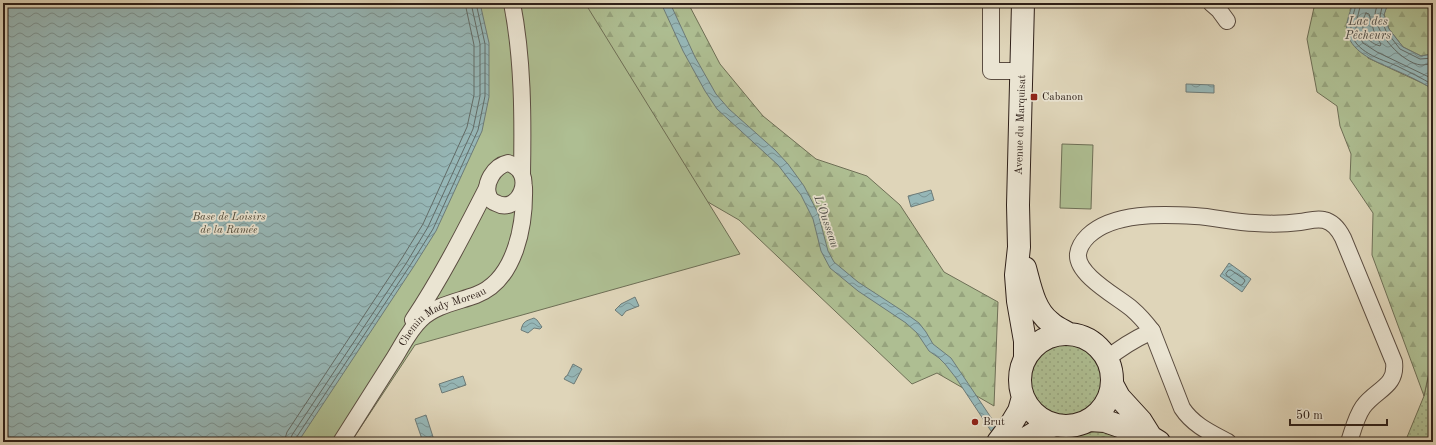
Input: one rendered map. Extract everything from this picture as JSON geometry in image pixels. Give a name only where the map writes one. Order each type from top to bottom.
[{"type":"main road","name":"Avenue du Marquisat","points":[[1023,3],[1018,205],[1019,247],[1016,275],[1018,301],[1025,341],[1025,359]]},
{"type":"main road","name":"Avenue du Marquisat","points":[[1019,247],[1030,289],[1038,308],[1049,322],[1069,334]]},
{"type":"main road","points":[[1069,334],[1084,337],[1098,346],[1107,358],[1111,371],[1112,384],[1109,398],[1101,411],[1089,420],[1076,425],[1056,425],[1038,416],[1029,408],[1023,397],[1020,385],[1021,372],[1025,359],[1032,348],[1043,340],[1055,335],[1069,334]]},
{"type":"main road","points":[[1112,384],[1119,397],[1141,421],[1155,440]]},
{"type":"main road","points":[[1006,439],[1010,426],[1019,411],[1023,397]]},
{"type":"main road","points":[[1089,420],[1105,421],[1155,440]]},
{"type":"main road","points":[[1006,439],[1056,425]]},
{"type":"street","name":"Chemin Mady Moreau","points":[[341,442],[403,343],[421,320],[437,308],[484,292],[496,282],[504,272],[514,253],[520,234],[524,206],[520,60],[518,35],[512,3]]},
{"type":"street","points":[[992,3],[991,71],[1022,72]]},
{"type":"street","points":[[1211,3],[1219,10],[1227,21]]},
{"type":"street","points":[[498,167],[508,163],[511,164],[516,167],[523,181],[520,196],[516,201],[508,205],[499,205],[491,200],[488,195],[488,188],[491,177],[498,167],[506,156],[512,151],[522,134]]},
{"type":"street","name":"Chemin Mady Moreau","points":[[335,442],[424,304],[488,188]]},
{"type":"street","points":[[1228,442],[1187,416],[1182,408],[1152,331],[1132,309],[1095,282],[1080,265],[1078,257],[1079,250],[1084,240],[1093,231],[1120,219],[1141,216],[1195,216],[1254,224],[1301,222],[1316,219],[1325,220],[1333,224],[1344,238],[1394,362],[1395,370],[1393,378],[1388,384],[1375,394],[1362,408],[1357,417],[1349,442]]},
{"type":"street","points":[[1107,358],[1118,349],[1152,331]]},
{"type":"green space","name":"Base de Loisirs de la Ramée","points":[[3,3],[585,3],[740,254],[415,345],[351,442],[3,442]]},
{"type":"green space","points":[[551,3],[688,3],[720,64],[763,116],[816,159],[867,176],[900,205],[944,272],[998,302],[994,406],[937,373],[912,384],[739,220],[675,183]]},
{"type":"green space","points":[[1315,3],[1353,3],[1350,10],[1368,58],[1433,89],[1433,353],[1424,396],[1372,255],[1373,213],[1350,179],[1351,154],[1340,126],[1337,106],[1317,92],[1307,39]]},
{"type":"green space","points":[[1388,3],[1424,3],[1433,14],[1433,54],[1421,56],[1403,47],[1389,29],[1384,14]]},
{"type":"green space","points":[[1062,144],[1093,145],[1091,209],[1060,208]]},
{"type":"green space","points":[[1066,342],[1081,345],[1093,353],[1101,365],[1104,380],[1101,395],[1093,407],[1081,415],[1066,418],[1051,415],[1039,407],[1031,395],[1028,380],[1031,365],[1039,353],[1051,345]]},
{"type":"green space","points":[[1433,353],[1433,442],[1405,442],[1424,396]]},
{"type":"green space","points":[[1101,430],[1134,442],[1119,442],[1103,437],[1080,442],[1036,442],[1052,436],[1071,437]]},
{"type":"water","name":"Base de Loisirs de la Ramée","points":[[3,3],[480,3],[489,43],[489,97],[482,131],[436,231],[298,442],[3,442]]},
{"type":"water","points":[[661,3],[670,3],[695,57],[716,94],[729,109],[775,150],[788,164],[804,186],[818,213],[828,251],[834,262],[858,282],[919,323],[933,344],[951,358],[994,422],[1015,442],[1003,442],[991,431],[956,378],[939,358],[929,351],[917,333],[906,323],[858,291],[830,268],[821,251],[813,219],[801,195],[778,165],[717,109],[705,91],[683,51]]},
{"type":"water","name":"Lac des Pêcheurs","points":[[1353,3],[1388,3],[1384,15],[1389,29],[1403,47],[1421,56],[1433,54],[1433,89],[1409,76],[1373,60],[1354,47],[1347,33],[1348,18]]},
{"type":"water","points":[[1186,84],[1214,85],[1214,93],[1186,92]]},
{"type":"water","points":[[931,190],[934,200],[911,207],[908,196]]},
{"type":"water","points":[[1229,263],[1251,279],[1242,292],[1220,276]]},
{"type":"water","points":[[635,297],[639,306],[626,311],[622,316],[615,310],[621,304]]},
{"type":"water","points":[[534,318],[542,327],[540,329],[534,328],[528,333],[521,330],[525,322]]},
{"type":"water","points":[[573,364],[582,369],[574,384],[564,379]]},
{"type":"water","points":[[463,376],[466,385],[442,393],[439,384]]},
{"type":"water","points":[[426,415],[434,440],[423,442],[415,419]]},
{"type":"place","name":"Cabanon","points":[[1034,97]]},
{"type":"place","name":"Brut","points":[[975,422]]},
{"type":"water label","name":"L'Ousseau","points":[[826,222]]}]
